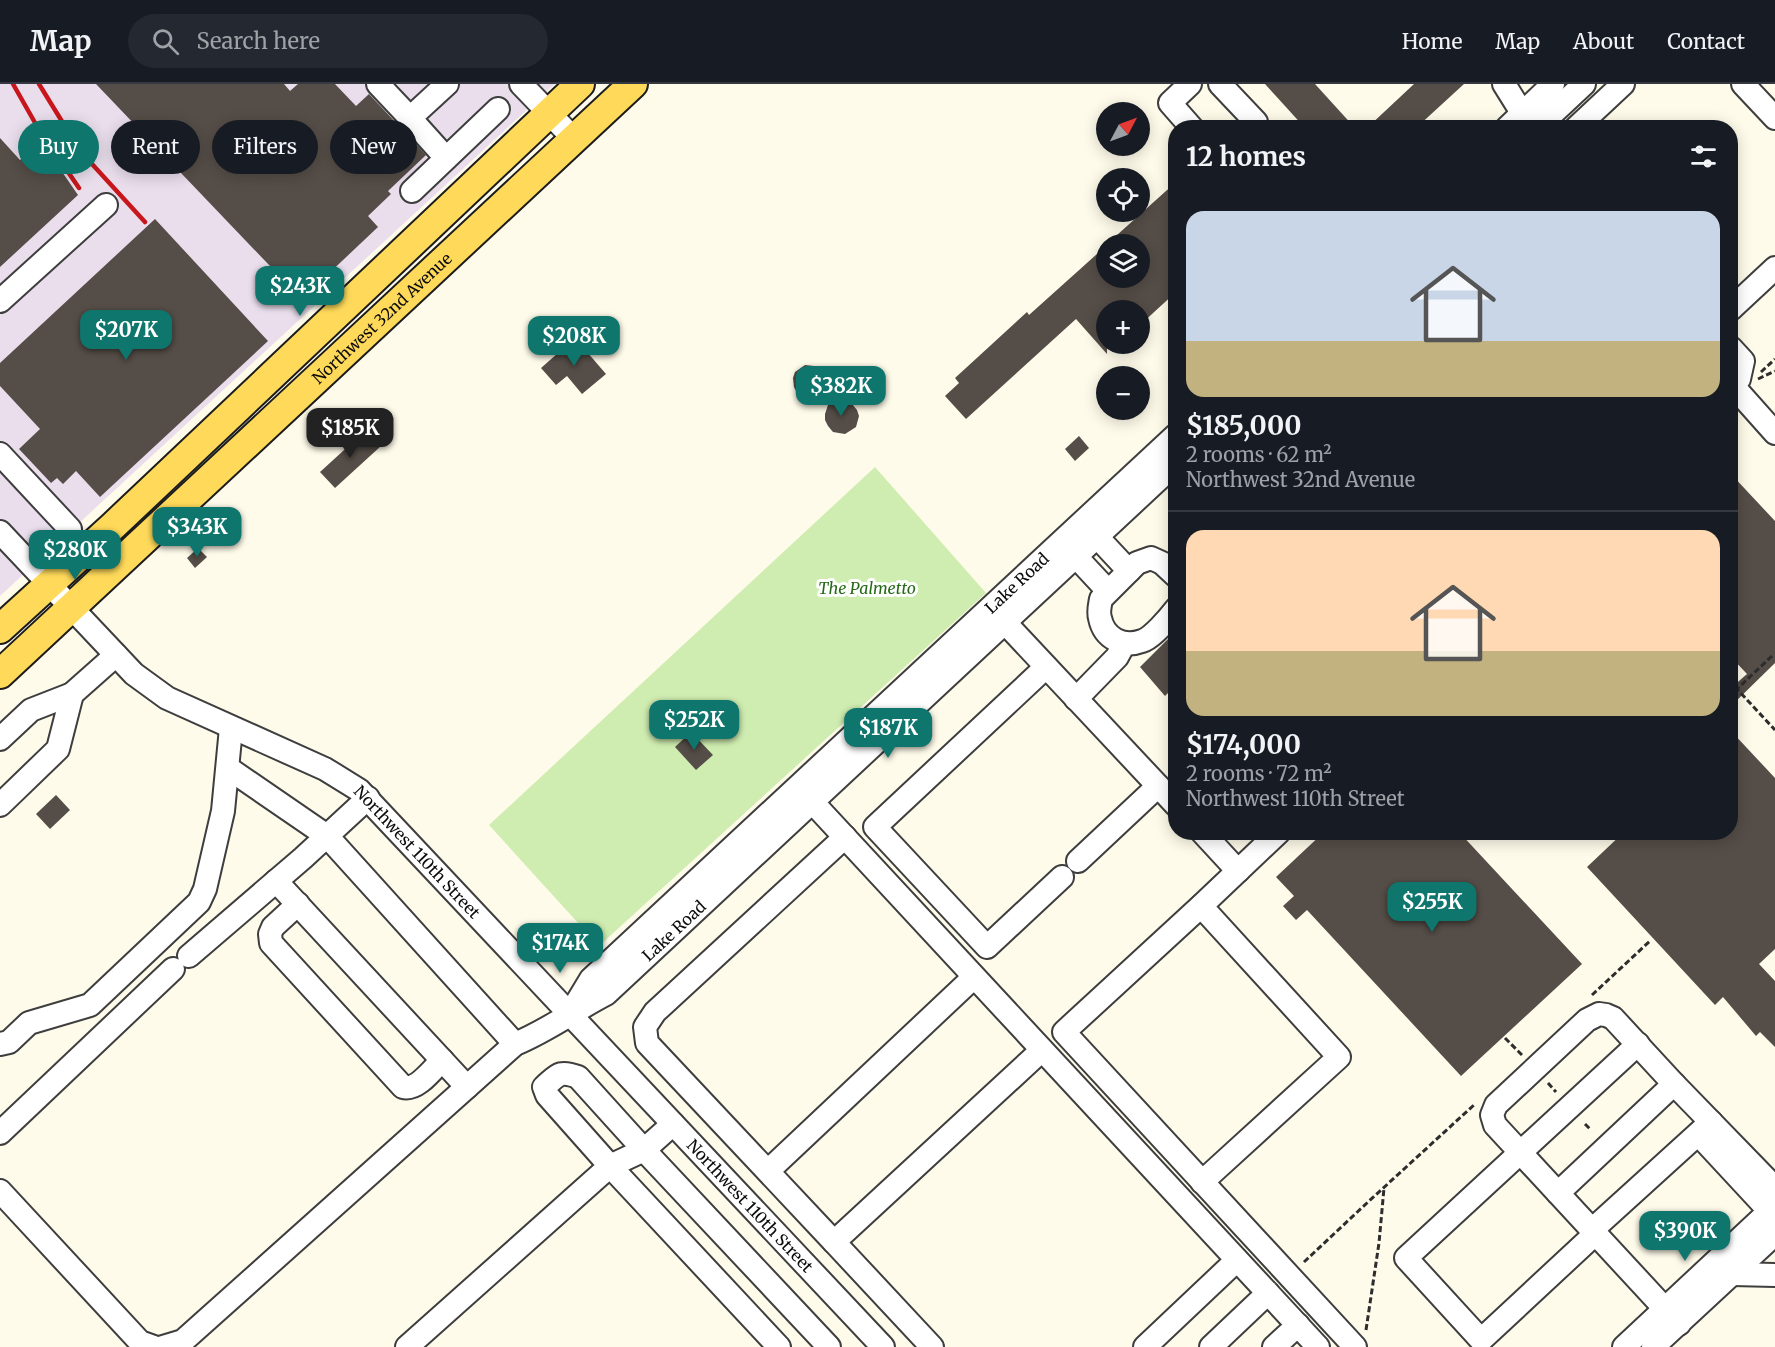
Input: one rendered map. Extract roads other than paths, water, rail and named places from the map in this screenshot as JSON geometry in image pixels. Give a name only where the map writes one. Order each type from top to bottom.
[{"type":"main road","name":"Northwest 32nd Avenue","points":[[0,629],[113,526],[580,84]]},
{"type":"main road","name":"Northwest 32nd Avenue","points":[[0,674],[633,84]]},
{"type":"street","points":[[378,84],[446,158]]},
{"type":"street","points":[[410,118],[447,84]]},
{"type":"street","points":[[521,84],[574,139]]},
{"type":"street","points":[[1185,120],[1170,104],[1190,84]]},
{"type":"street","points":[[1220,84],[1254,120]]},
{"type":"street","points":[[1504,84],[1522,120]]},
{"type":"street","points":[[1527,120],[1553,84]]},
{"type":"street","points":[[1530,120],[1584,84]]},
{"type":"street","points":[[1585,120],[1623,84]]},
{"type":"street","points":[[1743,84],[1775,118]]},
{"type":"street","points":[[412,191],[498,110]]},
{"type":"street","points":[[0,301],[106,205]]},
{"type":"street","points":[[1738,302],[1775,268]]},
{"type":"street","points":[[1738,356],[1743,361],[1738,381]]},
{"type":"street","points":[[1738,391],[1775,433]]},
{"type":"street","name":"Lake Road","points":[[163,1347],[183,1341],[515,1044],[538,1034],[570,1013],[606,994],[805,794],[1090,529],[1168,444]]},
{"type":"street","points":[[0,454],[70,529]]},
{"type":"street","name":"Lake Road","points":[[1090,529],[1168,469]]},
{"type":"street","points":[[1090,529],[1129,571]]},
{"type":"street","name":"Northwest 110th Street","points":[[0,532],[134,674],[167,698],[325,769],[368,798],[883,1347]]},
{"type":"street","points":[[1069,549],[1108,591]]},
{"type":"street","points":[[1168,569],[1151,558],[1137,563],[1101,599],[1100,618],[1107,633],[1116,641],[1124,644],[1144,641],[1168,617]]},
{"type":"street","points":[[998,615],[1168,797]]},
{"type":"street","points":[[1076,699],[1117,657],[1124,644]]},
{"type":"street","points":[[0,739],[31,710],[72,694],[117,655]]},
{"type":"street","points":[[1046,667],[875,827],[987,947],[1158,786]]},
{"type":"street","points":[[0,805],[58,748],[72,694]]},
{"type":"street","points":[[0,1044],[9,1042],[29,1023],[90,1005],[199,902],[205,890],[223,811],[231,728]]},
{"type":"street","points":[[228,768],[327,836],[515,1044]]},
{"type":"street","points":[[805,794],[1318,1347]]},
{"type":"street","points":[[0,1133],[181,962],[368,798]]},
{"type":"street","points":[[844,837],[655,1012],[645,1027],[647,1043],[932,1347]]},
{"type":"street","points":[[1209,840],[1238,871]]},
{"type":"street","points":[[1271,840],[1064,1032],[1224,1206],[1360,1340]]},
{"type":"street","points":[[276,881],[467,1087]]},
{"type":"street","points":[[298,904],[273,927],[270,934],[271,943],[403,1087],[408,1089],[414,1086],[442,1060]]},
{"type":"street","points":[[1201,906],[1339,1057],[1202,1182]]},
{"type":"street","points":[[768,1171],[974,977]]},
{"type":"street","points":[[1653,1347],[1672,1316],[1773,1212],[1705,1128],[1674,1084],[1638,1044],[1613,1018],[1606,1015],[1593,1016],[1493,1110],[1492,1120],[1672,1316]]},
{"type":"street","points":[[1638,1044],[1406,1258],[1481,1340],[1705,1128]]},
{"type":"street","points":[[834,1242],[1042,1050]]},
{"type":"street","points":[[779,1347],[547,1095],[544,1087],[559,1074],[567,1073],[578,1077],[829,1347]]},
{"type":"street","points":[[1558,1193],[1674,1084]]},
{"type":"street","points":[[407,1347],[610,1166],[644,1150],[673,1124]]},
{"type":"street","points":[[1705,1128],[1775,1188]]},
{"type":"street","points":[[0,1191],[141,1342],[154,1347]]},
{"type":"street","points":[[1204,1224],[1224,1206]]},
{"type":"street","points":[[1624,1347],[1732,1274],[1775,1234]]},
{"type":"street","points":[[1145,1347],[1237,1260]]},
{"type":"street","points":[[1732,1274],[1775,1275]]},
{"type":"street","points":[[1211,1347],[1268,1293]]},
{"type":"street","points":[[1274,1347],[1298,1325]]},
{"type":"railway","points":[[13,84],[38,128],[79,188]]},
{"type":"railway","points":[[39,84],[71,136],[92,164],[145,222]]},
{"type":"park label","name":"The Palmetto","points":[[867,588]]}]
